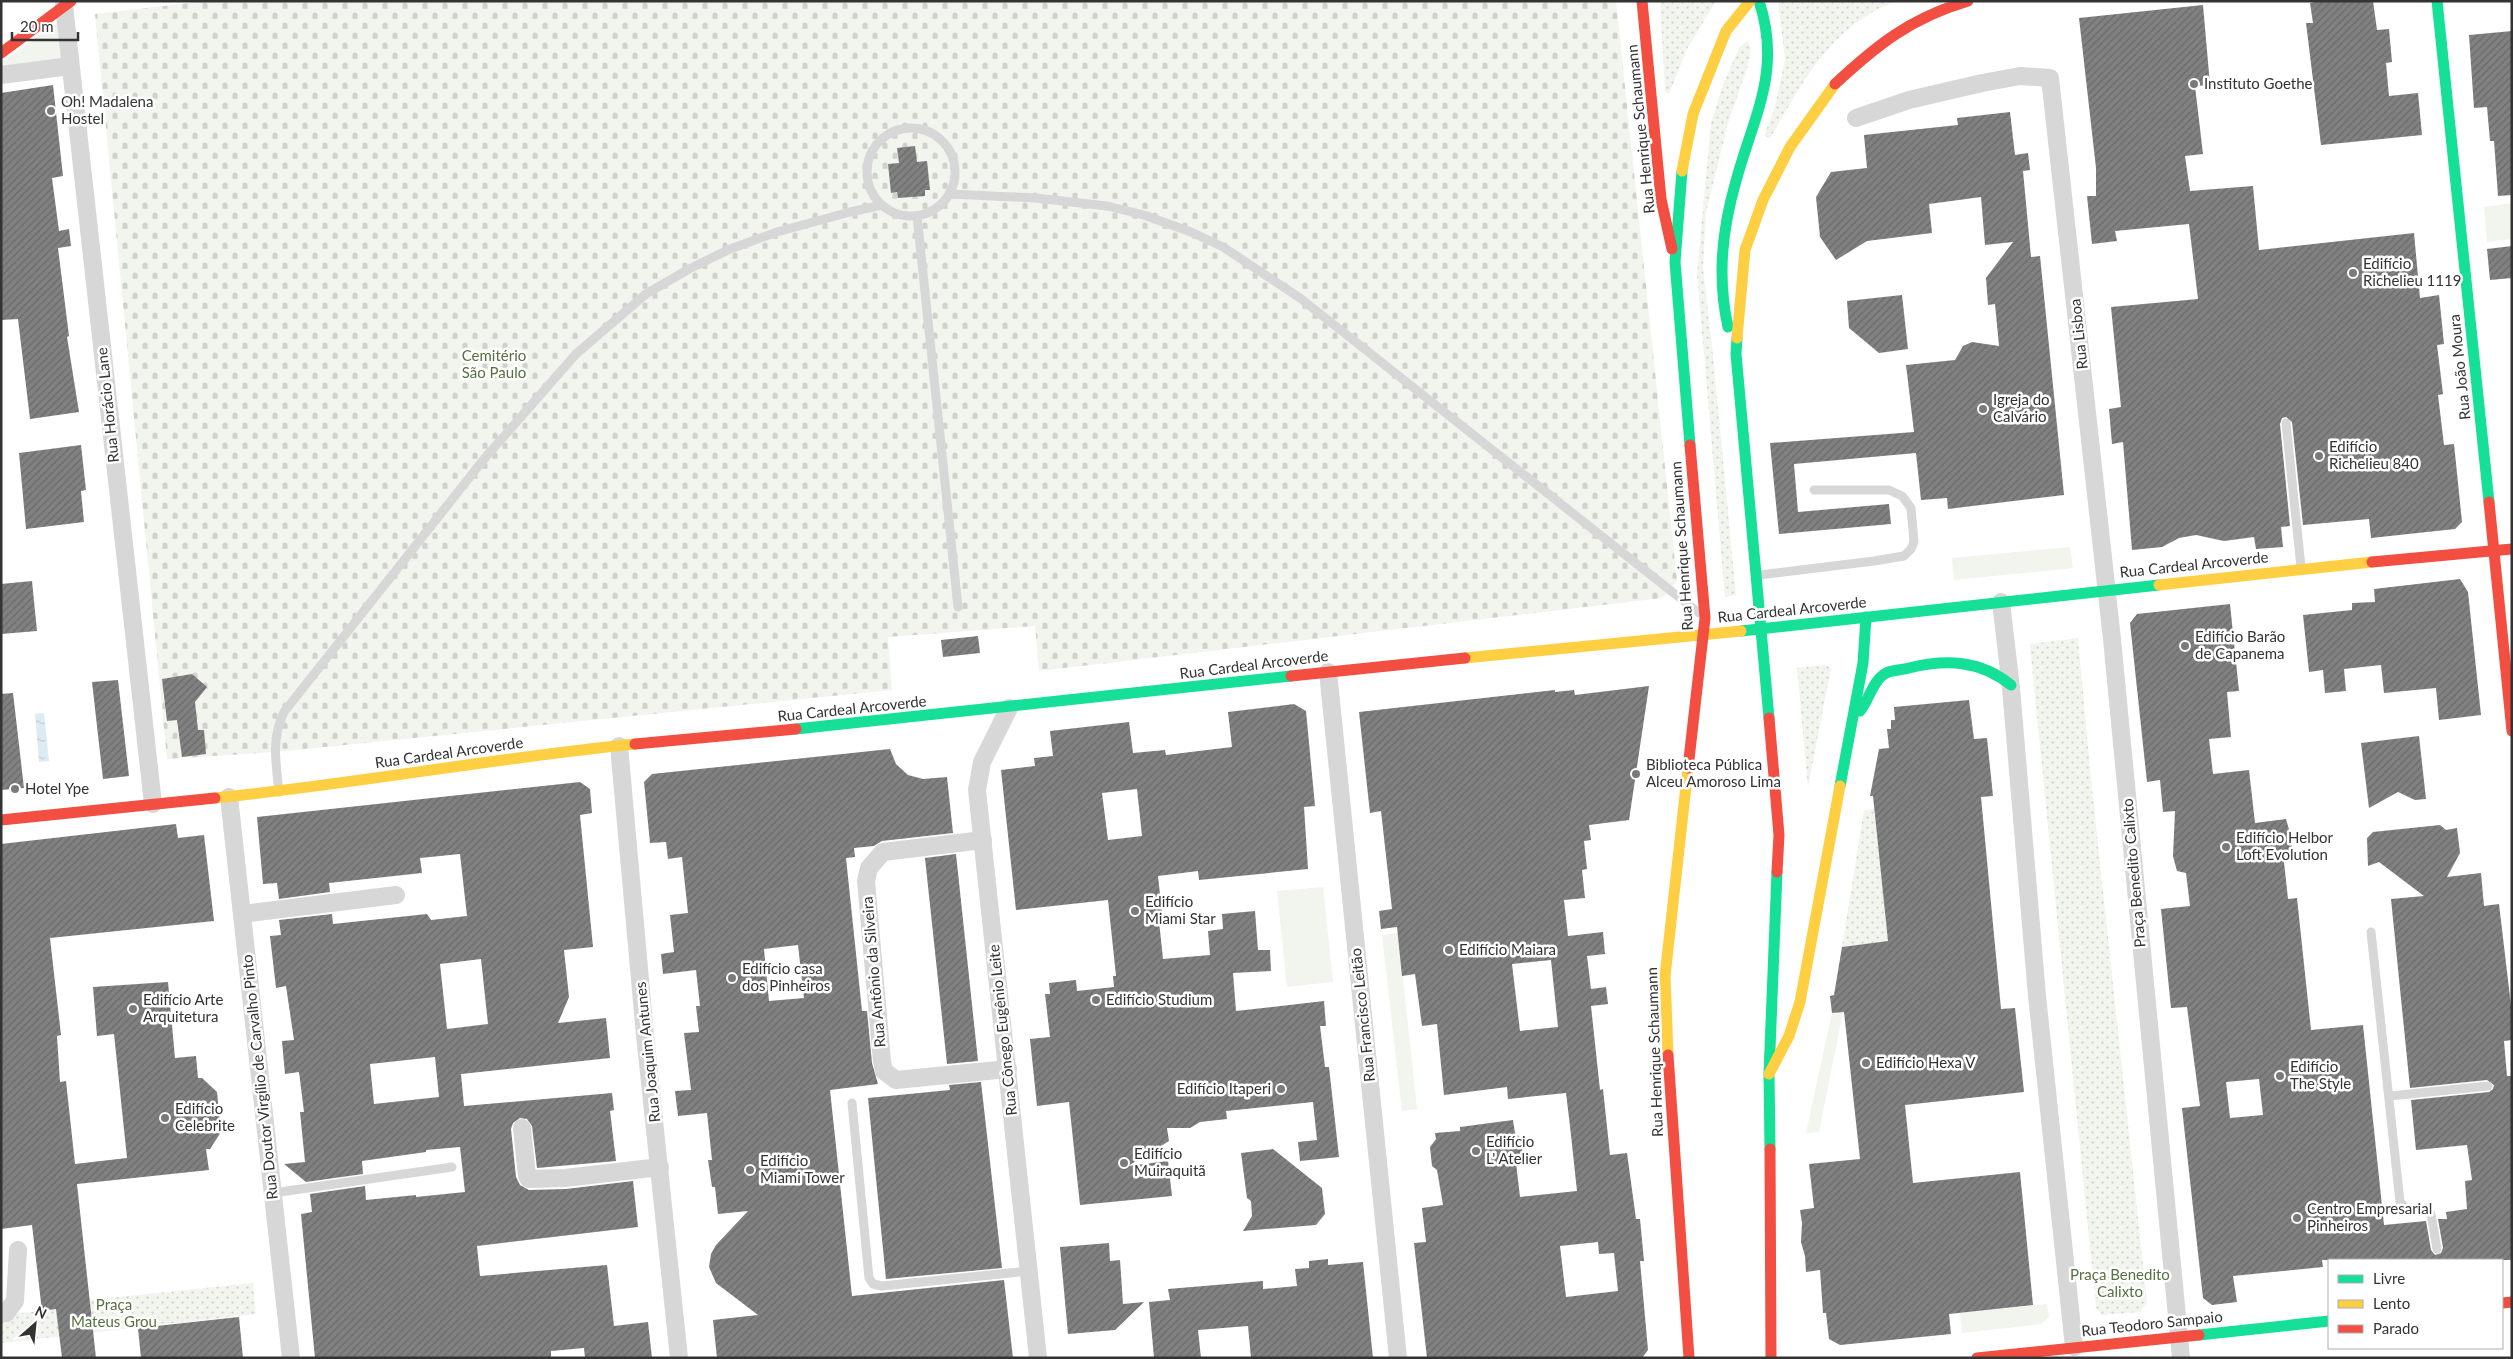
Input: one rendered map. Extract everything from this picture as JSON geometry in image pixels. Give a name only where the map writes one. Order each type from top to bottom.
[{"type":"main road","name":"Rua Henrique Schaumann","points":[[1642,1],[1661,198],[1675,262],[1705,618],[1665,976],[1669,1068],[1689,1358]]},
{"type":"main road","points":[[1675,262],[1683,159],[1693,114],[1708,70],[1726,32],[1750,1]]},
{"type":"main road","points":[[1736,354],[1726,320],[1724,305],[1724,233],[1733,189],[1767,79],[1767,24],[1759,1]]},
{"type":"main road","points":[[1770,1358],[1768,1074],[1779,835],[1736,354],[1745,250],[1763,200],[1790,147],[1832,87],[1868,53],[1905,26],[1950,6],[1968,1]]},
{"type":"main road","name":"Rua João Moura","points":[[2437,1],[2512,731]]},
{"type":"main road","points":[[1,53],[68,3]]},
{"type":"main road","name":"Rua Cardeal Arcoverde","points":[[1,820],[279,792],[498,760],[619,746],[1009,708],[1328,672],[1760,629],[2302,569],[2512,549]]},
{"type":"main road","points":[[1768,1074],[1789,1036],[1800,1002],[1863,663],[1866,617]]},
{"type":"main road","points":[[1853,718],[1869,703],[1875,684],[1886,673],[1916,666],[1947,662],[1974,663],[1993,671],[2011,685]]},
{"type":"main road","name":"Rua Teodoro Sampaio","points":[[1977,1358],[2328,1321]]},
{"type":"street","name":"Rua Horácio Lane","points":[[68,3],[70,66],[153,804]]},
{"type":"street","points":[[1,75],[70,66]]},
{"type":"street","name":"Rua Lisboa","points":[[1856,118],[1909,100],[1982,83],[2020,76],[2050,78],[2106,590]]},
{"type":"street","name":"Praça Benedito Calixto","points":[[2106,590],[2178,1337]]},
{"type":"street","points":[[2001,602],[2011,685],[2036,996],[2074,1347]]},
{"type":"street","name":"Rua Francisco Leitão","points":[[1328,672],[1398,1358]]},
{"type":"street","name":"Rua Cônego Eugênio Leite","points":[[1009,708],[982,762],[976,790],[983,840],[1038,1358]]},
{"type":"street","name":"Rua Joaquim Antunes","points":[[619,746],[679,1358]]},
{"type":"street","name":"Rua Doutor Virgílio de Carvalho Pinto","points":[[229,797],[291,1358]]},
{"type":"street","name":"Rua Antônio da Silveira","points":[[983,840],[883,852],[869,868],[866,881],[882,1061],[884,1071],[896,1080],[1008,1070]]},
{"type":"street","points":[[242,914],[396,895]]},
{"type":"street","points":[[522,1128],[527,1176],[529,1178],[565,1178],[660,1168]]},
{"type":"street","points":[[1,1313],[6,1313],[15,1301],[18,1250]]},
{"type":"street","points":[[2178,1337],[2181,1358]]},
{"type":"lane","points":[[903,128],[920,128],[935,134],[947,146],[954,161],[955,178],[950,194],[930,212],[917,216],[904,216],[882,205],[872,192],[866,176],[868,160],[875,144],[888,134],[903,128]]},
{"type":"lane","points":[[950,194],[1036,198],[1107,206],[1144,215],[1181,228],[1223,247],[1300,298],[1663,582],[1705,618]]},
{"type":"lane","points":[[279,792],[275,739],[278,724],[284,712],[484,459],[576,354],[646,294],[689,269],[730,249],[786,229],[882,205]]},
{"type":"lane","points":[[917,216],[958,607]]},
{"type":"lane","points":[[2286,423],[2302,569]]},
{"type":"lane","points":[[1756,575],[1874,561],[1904,556],[1911,550],[1914,542],[1911,508],[1902,496],[1889,490],[1814,490]]},
{"type":"lane","points":[[2371,932],[2400,1202],[2406,1208],[2422,1209],[2431,1214],[2437,1249]]},
{"type":"lane","points":[[2390,1096],[2488,1086]]},
{"type":"lane","points":[[852,1103],[869,1278],[873,1284],[882,1286],[1029,1271]]},
{"type":"lane","points":[[273,1193],[452,1167]]},
{"type":"green space","name":"Cemitério São Paulo","points":[[206,1],[1616,1],[1677,581],[1663,598],[1039,671],[1035,626],[888,637],[892,690],[275,752],[167,759],[95,14]]},
{"type":"green space","points":[[1660,1],[1716,1],[1687,49],[1669,94],[1665,92]]},
{"type":"green space","points":[[1778,1],[1896,1],[1872,12],[1835,41],[1807,76],[1770,138],[1764,136],[1775,107],[1785,59]]},
{"type":"green space","points":[[57,23],[62,60],[1,69],[1,63]]},
{"type":"green space","points":[[1747,41],[1751,48],[1748,66],[1728,123],[1706,213],[1703,268],[1736,595],[1725,597],[1697,274],[1711,122],[1724,82],[1739,48]]},
{"type":"green space","points":[[2512,203],[2512,239],[2487,242],[2484,207]]},
{"type":"green space","points":[[2070,547],[2073,568],[1954,580],[1952,558]]},
{"type":"green space","name":"Praça Benedito Calixto","points":[[2078,638],[2091,779],[2147,1302],[2140,1312],[2102,1315],[2096,1308],[2030,646],[2031,644]]},
{"type":"green space","points":[[1825,665],[1831,668],[1808,787],[1797,668]]},
{"type":"green space","points":[[1875,809],[1888,941],[1842,947],[1864,810]]},
{"type":"green space","points":[[1323,887],[1333,982],[1287,987],[1277,891]]},
{"type":"green space","points":[[1398,933],[1417,1109],[1402,1111],[1382,935]]},
{"type":"green space","points":[[1843,1012],[1819,1132],[1806,1133],[1832,1013]]},
{"type":"green space","name":"Praça Mateus Grou","points":[[253,1283],[256,1314],[1,1343],[1,1315],[90,1306],[90,1300]]},
{"type":"green space","points":[[2047,1304],[2049,1316],[2042,1324],[1962,1333],[1960,1313]]},
{"type":"water","points":[[44,713],[49,761],[39,762],[35,714]]},
{"type":"building","points":[[2321,1],[2373,1],[2377,30],[2389,29],[2392,62],[2386,63],[2389,96],[2418,93],[2422,135],[2321,145],[2306,23],[2313,23],[2310,3]]},
{"type":"building","points":[[2203,5],[2210,85],[2195,86],[2203,154],[2185,156],[2190,191],[2253,186],[2259,250],[2414,233],[2420,298],[2439,295],[2444,344],[2437,345],[2443,394],[2438,395],[2444,445],[2454,444],[2462,522],[2455,529],[2371,538],[2369,519],[2303,525],[2292,422],[2286,417],[2282,418],[2280,424],[2290,526],[2281,527],[2283,547],[2256,549],[2254,537],[2224,541],[2196,535],[2179,538],[2162,547],[2132,550],[2123,442],[2112,444],[2109,409],[2121,407],[2111,307],[2198,299],[2189,224],[2115,231],[2117,241],[2092,244],[2087,196],[2096,196],[2096,168],[2079,18]]},
{"type":"building","points":[[2512,31],[2512,195],[2498,196],[2494,141],[2490,141],[2487,107],[2474,108],[2469,35]]},
{"type":"building","points":[[53,85],[63,176],[52,178],[59,231],[69,229],[71,246],[58,248],[69,336],[67,337],[79,412],[30,419],[18,319],[1,320],[1,93]]},
{"type":"building","points":[[2010,112],[2015,155],[2028,153],[2030,170],[2023,171],[2031,257],[2040,256],[2064,495],[1948,509],[1947,498],[1921,500],[1916,453],[1794,464],[1798,512],[1889,504],[1891,524],[1779,534],[1770,443],[1914,432],[1906,365],[1955,360],[1963,346],[1972,342],[1999,346],[1995,304],[1988,305],[1986,278],[2013,242],[1985,245],[1981,197],[1929,204],[1932,233],[1867,241],[1836,260],[1820,237],[1816,197],[1831,172],[1867,168],[1864,135],[1958,125],[1957,118]]},
{"type":"building","points":[[915,146],[917,162],[927,161],[930,190],[925,190],[925,196],[898,198],[897,192],[891,193],[888,164],[899,163],[897,148]]},
{"type":"building","points":[[2512,246],[2512,278],[2490,280],[2487,249]]},
{"type":"building","points":[[1902,295],[1908,349],[1879,353],[1849,328],[1847,301]]},
{"type":"building","points":[[81,445],[86,490],[81,491],[84,522],[26,529],[19,453]]},
{"type":"building","points":[[2460,579],[2468,592],[2481,715],[2439,720],[2436,688],[2384,693],[2381,665],[2344,669],[2346,691],[2325,693],[2323,670],[2309,672],[2303,615],[2352,610],[2352,603],[2375,602],[2374,589]]},
{"type":"building","points":[[32,581],[37,631],[1,634],[1,584]]},
{"type":"building","points":[[2230,604],[2239,691],[2227,692],[2231,737],[2209,739],[2213,774],[2249,770],[2255,823],[2286,819],[2292,840],[2292,858],[2284,862],[2288,899],[2297,898],[2311,1030],[2363,1025],[2384,1225],[2426,1221],[2431,1250],[2435,1255],[2441,1253],[2443,1248],[2438,1219],[2447,1219],[2446,1212],[2467,1209],[2465,1181],[2472,1180],[2467,1145],[2416,1150],[2411,1100],[2489,1092],[2493,1089],[2494,1085],[2487,1080],[2410,1088],[2391,899],[2424,896],[2379,862],[2368,866],[2367,838],[2373,832],[2440,825],[2446,830],[2457,828],[2460,853],[2447,877],[2481,873],[2484,906],[2499,904],[2512,1014],[2512,1040],[2504,1041],[2507,1076],[2512,1076],[2512,1260],[2328,1259],[2322,1260],[2323,1267],[2233,1276],[2237,1302],[2212,1305],[2203,1298],[2182,1108],[2200,1106],[2187,1007],[2171,1008],[2161,909],[2190,906],[2186,873],[2177,871],[2173,856],[2175,811],[2163,812],[2160,780],[2147,782],[2130,623],[2137,614]],"holes":[[[2259,1079],[2263,1115],[2230,1118],[2226,1082]]]},
{"type":"building","points":[[978,636],[980,653],[943,657],[941,640]]},
{"type":"building","points":[[192,674],[207,687],[195,702],[198,730],[204,730],[206,754],[182,757],[177,720],[167,721],[162,679]]},
{"type":"building","points":[[118,680],[129,776],[103,779],[92,682]]},
{"type":"building","points":[[1649,686],[1629,820],[1589,825],[1591,840],[1584,841],[1587,869],[1582,870],[1585,898],[1564,900],[1568,936],[1603,932],[1605,954],[1587,956],[1591,989],[1606,987],[1608,1004],[1591,1006],[1600,1090],[1603,1089],[1610,1155],[1627,1153],[1636,1219],[1640,1219],[1644,1261],[1640,1261],[1648,1350],[1642,1358],[1427,1358],[1414,1243],[1426,1242],[1422,1208],[1443,1205],[1437,1170],[1432,1166],[1430,1147],[1436,1139],[1435,1133],[1460,1131],[1460,1127],[1513,1120],[1515,1133],[1521,1138],[1523,1155],[1516,1163],[1520,1197],[1577,1191],[1566,1093],[1508,1099],[1507,1087],[1444,1095],[1437,1024],[1422,1026],[1415,974],[1402,976],[1397,927],[1381,929],[1379,911],[1392,909],[1381,811],[1370,813],[1359,712],[1555,690],[1555,692],[1574,690],[1575,695]],"holes":[[[1551,960],[1558,1027],[1520,1031],[1512,964]],[[1598,1242],[1599,1254],[1614,1253],[1618,1291],[1566,1297],[1560,1246]]]},
{"type":"building","points":[[13,693],[24,788],[1,790],[1,694]]},
{"type":"building","points":[[1969,700],[1974,739],[1987,738],[1993,796],[1981,797],[2001,1009],[2015,1008],[2024,1092],[1905,1105],[1913,1183],[2020,1172],[2033,1305],[1949,1314],[1951,1334],[1840,1345],[1829,1339],[1826,1313],[1823,1313],[1820,1270],[1806,1272],[1805,1256],[1801,1242],[1802,1223],[1800,1210],[1814,1208],[1809,1164],[1860,1159],[1844,1012],[1832,1013],[1830,996],[1834,995],[1842,947],[1888,941],[1873,796],[1870,796],[1879,749],[1889,748],[1887,729],[1891,729],[1891,720],[1895,720],[1894,707]]},
{"type":"building","points":[[1294,704],[1306,711],[1315,806],[1304,807],[1308,869],[1199,880],[1198,871],[1158,876],[1163,921],[1159,921],[1163,959],[1210,955],[1208,931],[1223,929],[1222,914],[1255,911],[1258,950],[1270,950],[1271,971],[1233,973],[1236,1011],[1324,1001],[1326,1026],[1320,1026],[1325,1067],[1329,1067],[1339,1157],[1300,1161],[1298,1142],[1317,1140],[1313,1102],[1226,1111],[1227,1119],[1200,1122],[1190,1128],[1167,1128],[1169,1141],[1128,1166],[1168,1161],[1172,1196],[1080,1205],[1069,1102],[1037,1106],[1030,1039],[1050,1037],[1045,994],[1050,994],[1049,983],[1076,980],[1077,991],[1114,987],[1113,976],[1116,976],[1108,900],[1016,910],[1001,770],[1035,766],[1034,758],[1053,756],[1050,731],[1129,722],[1133,753],[1165,750],[1166,755],[1232,747],[1228,712]],"holes":[[[1137,789],[1142,836],[1108,840],[1102,793]]]},
{"type":"building","points":[[2419,736],[2426,799],[2415,800],[2398,792],[2369,808],[2361,743]]},
{"type":"building","points":[[890,749],[896,764],[908,775],[923,779],[947,777],[953,833],[882,841],[874,846],[854,848],[855,857],[846,858],[862,1011],[867,1011],[872,1063],[878,1084],[830,1090],[852,1296],[1004,1280],[1013,1358],[717,1358],[713,1320],[758,1315],[716,1283],[709,1267],[711,1254],[716,1245],[748,1211],[718,1214],[715,1187],[712,1187],[708,1160],[712,1160],[707,1113],[678,1116],[675,1091],[691,1090],[684,1033],[699,1032],[696,1006],[700,1006],[696,970],[663,974],[661,954],[674,952],[670,915],[688,913],[682,857],[668,859],[666,842],[650,843],[644,782],[652,774]],"holes":[[[798,945],[804,998],[769,1001],[764,949]]]},
{"type":"building","points":[[580,782],[590,789],[592,813],[580,815],[593,947],[564,950],[569,997],[558,1023],[606,1018],[610,1058],[461,1074],[464,1106],[612,1093],[614,1110],[610,1111],[616,1161],[537,1168],[532,1126],[527,1119],[520,1118],[513,1123],[511,1129],[516,1177],[520,1185],[529,1190],[566,1189],[633,1181],[638,1227],[477,1246],[480,1276],[607,1265],[614,1326],[648,1322],[652,1358],[585,1358],[584,1348],[551,1351],[551,1358],[315,1358],[301,1214],[312,1212],[310,1194],[365,1186],[366,1200],[465,1192],[460,1147],[426,1150],[426,1152],[362,1161],[363,1174],[306,1182],[284,1164],[305,1162],[300,1112],[304,1112],[299,1072],[285,1074],[282,1041],[294,1040],[286,986],[276,988],[270,936],[281,935],[279,920],[332,914],[333,924],[427,914],[431,920],[467,916],[460,854],[420,858],[422,873],[329,883],[330,892],[279,899],[277,883],[263,884],[257,817]],"holes":[[[481,959],[488,1024],[447,1029],[440,964]],[[435,1057],[439,1097],[374,1104],[370,1064]]]},
{"type":"building","points":[[176,824],[178,838],[204,835],[214,921],[50,938],[61,1035],[57,1036],[60,1082],[66,1081],[75,1164],[127,1158],[114,1034],[97,1036],[93,987],[168,982],[175,1058],[196,1056],[198,1078],[202,1078],[217,1092],[221,1132],[210,1149],[206,1149],[209,1170],[77,1184],[96,1358],[62,1358],[56,1309],[42,1311],[32,1225],[1,1229],[1,844]]},
{"type":"building","points":[[956,854],[978,1061],[947,1064],[925,858]]},
{"type":"building","points":[[981,1082],[1002,1268],[886,1279],[868,1098],[950,1090],[949,1085]]},
{"type":"building","points":[[1273,1149],[1322,1188],[1325,1214],[1316,1225],[1243,1231],[1252,1216],[1251,1201],[1247,1198],[1241,1153]]},
{"type":"building","points":[[1109,1243],[1110,1261],[1120,1260],[1123,1304],[1144,1302],[1115,1330],[1068,1334],[1060,1247]]},
{"type":"building","points":[[1328,1259],[1328,1265],[1363,1262],[1373,1358],[1251,1358],[1248,1326],[1198,1330],[1201,1358],[1154,1358],[1149,1302],[1170,1300],[1168,1289],[1263,1281],[1263,1289],[1297,1286],[1295,1269],[1309,1268],[1309,1261]]},
{"type":"building","points":[[239,1317],[243,1358],[141,1358],[138,1328]]},
{"type":"traffic: fast","points":[[1728,327],[1722,272],[1724,236],[1731,199],[1757,114],[1767,71],[1768,49],[1759,1]]},
{"type":"traffic: fast","points":[[2437,1],[2489,502]]},
{"type":"traffic: fast","points":[[1682,171],[1675,262],[1690,445]]},
{"type":"traffic: fast","points":[[1737,338],[1736,354],[1769,718]]},
{"type":"traffic: fast","points":[[1741,631],[2159,585]]},
{"type":"traffic: fast","points":[[1840,786],[1863,663],[1866,617]]},
{"type":"traffic: fast","points":[[1860,711],[1874,685],[1886,673],[1923,665],[1949,663],[1975,666],[2011,685]]},
{"type":"traffic: fast","points":[[796,729],[1291,676]]},
{"type":"traffic: fast","points":[[1770,1149],[1769,1074],[1777,872]]},
{"type":"traffic: fast","points":[[2199,1335],[2328,1321]]},
{"type":"traffic: slow","points":[[1682,171],[1693,114],[1726,31],[1750,1]]},
{"type":"traffic: slow","points":[[1737,338],[1745,250],[1763,200],[1790,147],[1835,84]]},
{"type":"traffic: slow","points":[[2159,585],[2372,562]]},
{"type":"traffic: slow","points":[[1465,658],[1741,631]]},
{"type":"traffic: slow","points":[[215,798],[635,744]]},
{"type":"traffic: slow","points":[[1668,1055],[1665,976],[1688,768]]},
{"type":"traffic: slow","points":[[1769,1074],[1789,1036],[1800,1002],[1840,786]]},
{"type":"traffic: jam","points":[[1,53],[71,1]]},
{"type":"traffic: jam","points":[[1642,1],[1661,199],[1672,249]]},
{"type":"traffic: jam","points":[[1835,84],[1881,45],[1912,24],[1968,1]]},
{"type":"traffic: jam","points":[[1688,768],[1705,618],[1690,445]]},
{"type":"traffic: jam","points":[[2489,502],[2512,731]]},
{"type":"traffic: jam","points":[[2372,562],[2512,549]]},
{"type":"traffic: jam","points":[[1291,676],[1465,658]]},
{"type":"traffic: jam","points":[[1769,718],[1779,835],[1777,872]]},
{"type":"traffic: jam","points":[[635,744],[796,729]]},
{"type":"traffic: jam","points":[[1,820],[215,798]]},
{"type":"traffic: jam","points":[[1668,1055],[1689,1358]]},
{"type":"traffic: jam","points":[[1770,1149],[1771,1358]]},
{"type":"traffic: jam","points":[[2503,1303],[2512,1302]]},
{"type":"traffic: jam","points":[[1977,1358],[2199,1335]]},
{"type":"place","name":"Instituto Goethe","points":[[2194,84]]},
{"type":"place","name":"Oh! Madalena Hostel","points":[[51,111]]},
{"type":"place","name":"Edifício Richelieu 1119","points":[[2353,273]]},
{"type":"place","name":"Igreja do Calvário","points":[[1983,409]]},
{"type":"place","name":"Edifício Richelieu 840","points":[[2319,456]]},
{"type":"place","name":"Edifício Barão de Capanema","points":[[2185,646]]},
{"type":"place","name":"Biblioteca Pública Alceu Amoroso Lima","points":[[1636,774]]},
{"type":"place","name":"Hotel Ype","points":[[15,789]]},
{"type":"place","name":"Edifício Helbor Loft Evolution","points":[[2226,847]]},
{"type":"place","name":"Edifício Miami Star","points":[[1135,911]]},
{"type":"place","name":"Edifício Maiara","points":[[1449,950]]},
{"type":"place","name":"Edifício casa dos Pinheiros","points":[[732,978]]},
{"type":"place","name":"Edifício Studium","points":[[1096,1000]]},
{"type":"place","name":"Edifício Arte Arquitetura","points":[[133,1009]]},
{"type":"place","name":"Edifício Hexa V","points":[[1866,1063]]},
{"type":"place","name":"Edifício The Style","points":[[2280,1076]]},
{"type":"place","name":"Edifício Itaperi","points":[[1281,1089]]},
{"type":"place","name":"Edifício Celebrite","points":[[165,1118]]},
{"type":"place","name":"Edifício L' Atelier","points":[[1476,1151]]},
{"type":"place","name":"Edifício Muiraquitã","points":[[1124,1163]]},
{"type":"place","name":"Edifício Miami Tower","points":[[750,1170]]},
{"type":"place","name":"Centro Empresarial Pinheiros","points":[[2297,1218]]}]
